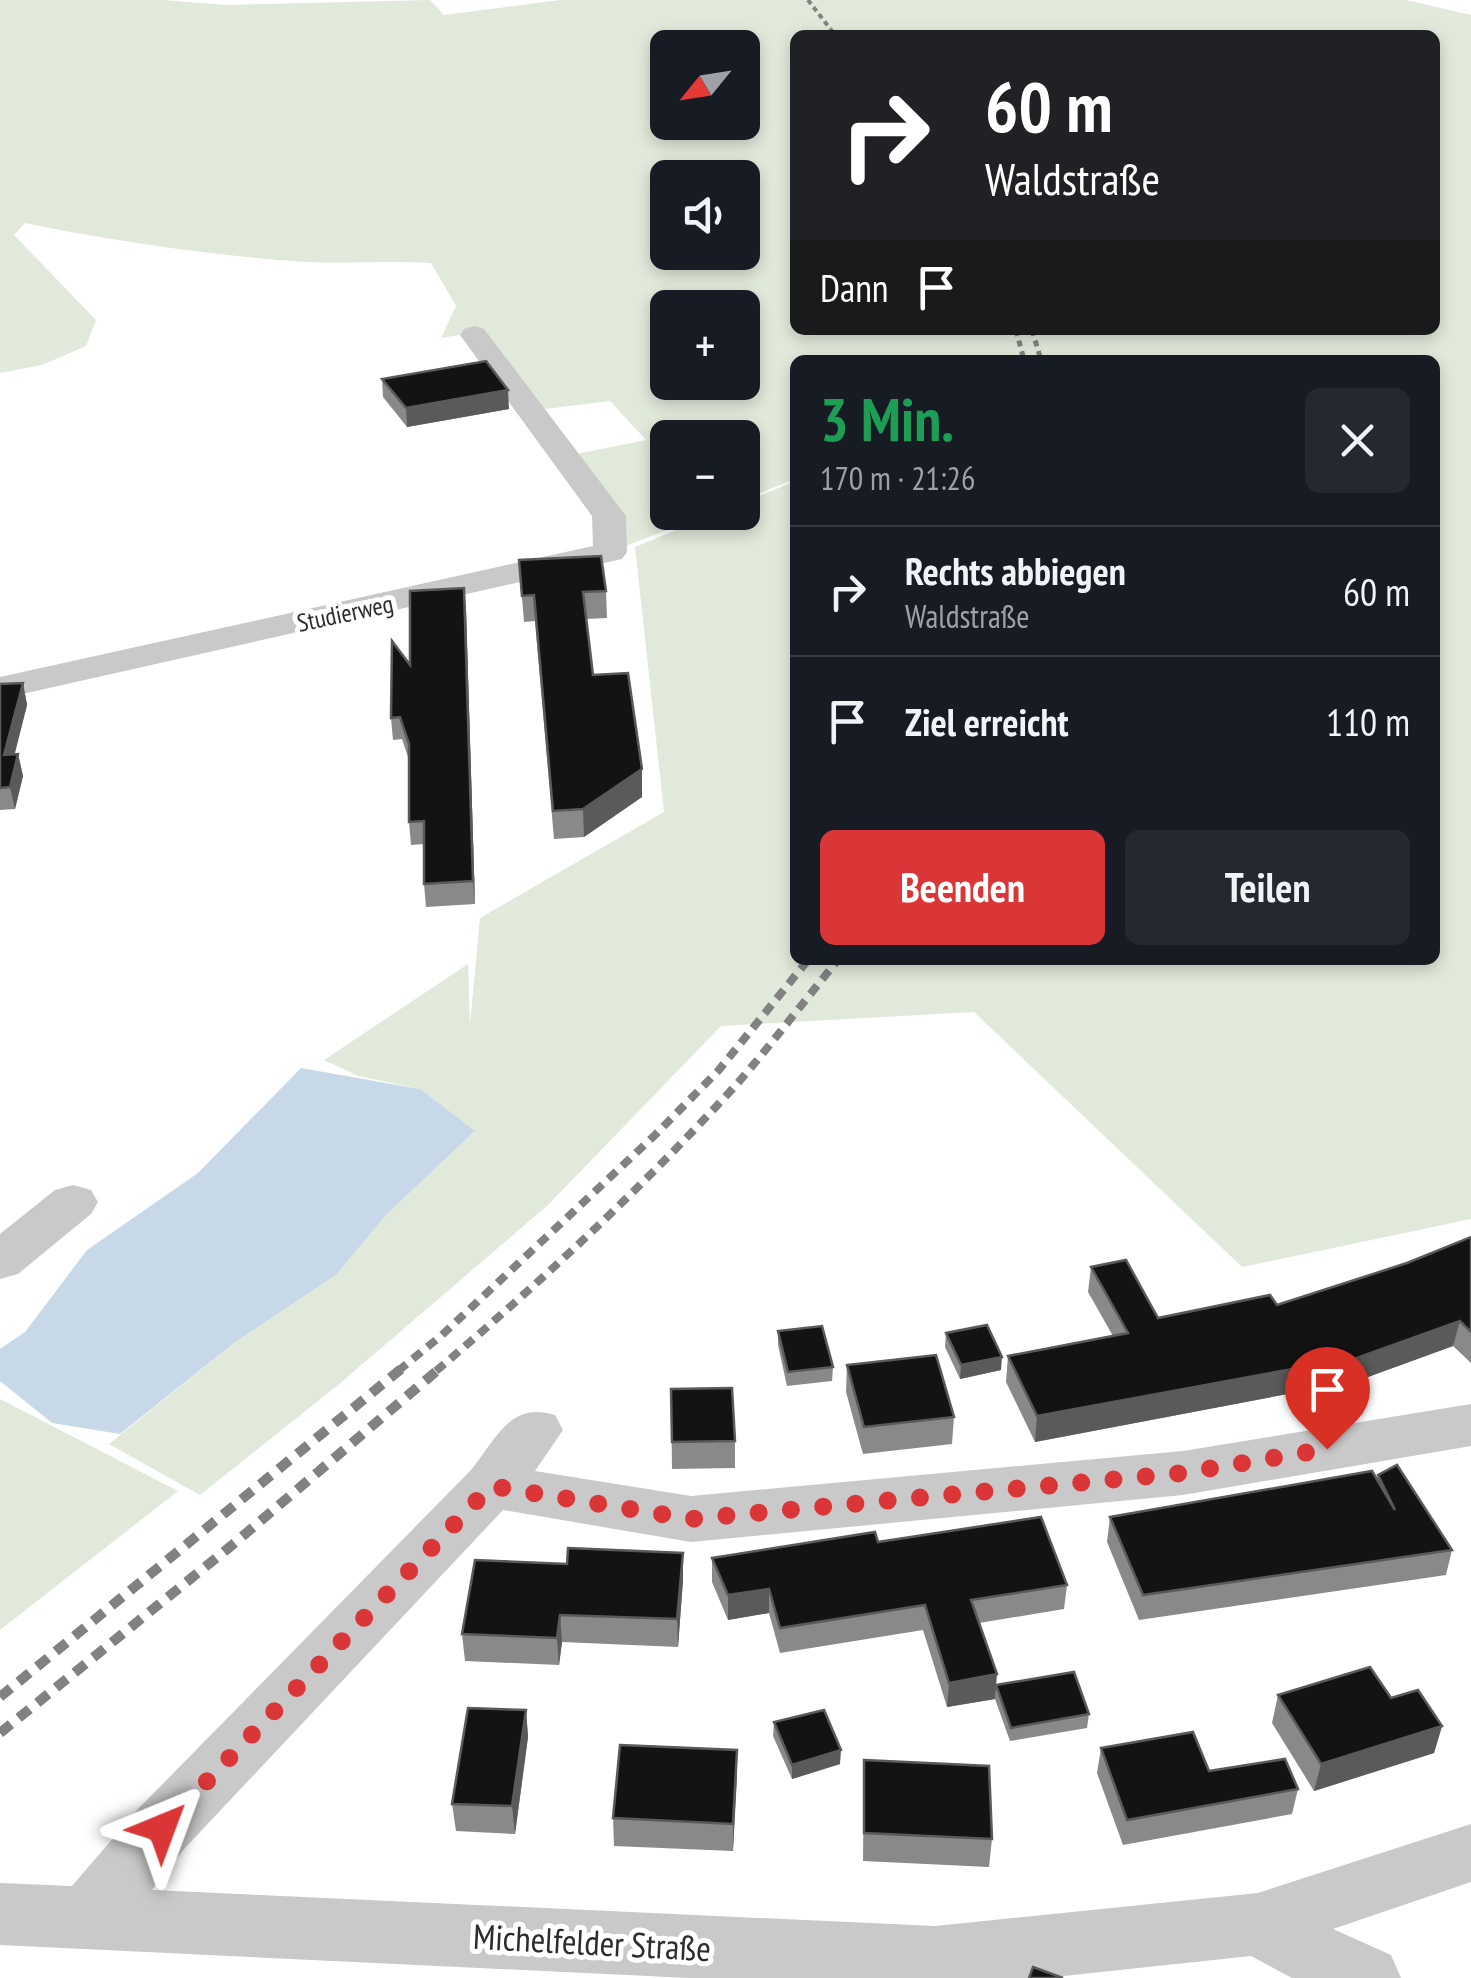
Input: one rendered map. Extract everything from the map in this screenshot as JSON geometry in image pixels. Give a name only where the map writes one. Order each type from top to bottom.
[{"type":"street","name":"Studierweg","points":[[0,688],[610,552],[609,516],[474,335]]},
{"type":"street","points":[[0,1262],[73,1202]]},
{"type":"street","points":[[491,1486],[691,1519],[1183,1473],[1471,1425]]},
{"type":"street","points":[[88,1918],[162,1828],[491,1486],[536,1430]]},
{"type":"street","name":"Michelfelder Straße","points":[[0,1914],[937,1968],[1258,1924],[1471,1854]]},
{"type":"street","points":[[1258,1924],[1366,1978]]},
{"type":"green space","points":[[0,0],[164,0],[227,5],[430,0],[444,15],[560,0],[1406,0],[1471,15],[1471,1219],[1242,1267],[974,1012],[721,1026],[548,1205],[338,1385],[200,1495],[109,1444],[234,1343],[336,1275],[387,1214],[474,1132],[420,1089],[358,1076],[324,1060],[468,964],[470,1025],[480,918],[664,812],[635,547],[676,530],[760,530],[760,496],[790,483],[790,965],[1440,965],[1440,355],[790,355],[790,481],[760,493],[760,420],[650,420],[650,530],[666,530],[610,552],[609,516],[562,457],[646,440],[610,401],[537,410],[476,332],[441,338],[456,306],[431,263],[258,258],[91,236],[25,223],[14,235],[96,320],[86,346],[42,365],[0,373]]},
{"type":"green space","points":[[0,1399],[178,1491],[0,1630]]},
{"type":"water","points":[[301,1068],[420,1089],[475,1131],[387,1214],[336,1275],[234,1343],[120,1434],[52,1423],[0,1381],[0,1349],[25,1332],[87,1250],[198,1173]]},
{"type":"building","points":[[486,361],[508,390],[406,408],[382,379]]},
{"type":"building","points":[[601,556],[606,591],[583,592],[593,675],[628,673],[642,769],[583,809],[553,811],[534,595],[522,596],[519,560]]},
{"type":"building","points":[[464,588],[473,881],[424,884],[424,821],[409,822],[409,744],[400,717],[391,718],[392,641],[410,665],[410,591]]},
{"type":"building","points":[[23,683],[4,755],[18,754],[10,787],[0,788],[0,684]]},
{"type":"building","points":[[1471,1237],[1471,1332],[1460,1321],[1329,1368],[1325,1363],[1037,1416],[1008,1356],[1128,1333],[1091,1267],[1126,1260],[1158,1318],[1270,1295],[1277,1305],[1407,1263]]},
{"type":"building","points":[[987,1325],[1002,1357],[961,1365],[946,1333]]},
{"type":"building","points":[[822,1326],[833,1367],[788,1372],[778,1331]]},
{"type":"building","points":[[936,1355],[954,1417],[864,1427],[847,1365]]},
{"type":"building","points":[[732,1388],[735,1441],[672,1442],[671,1389]]},
{"type":"building","points":[[1397,1465],[1452,1550],[1143,1595],[1110,1517],[1372,1471],[1395,1510],[1378,1475]]},
{"type":"building","points":[[1041,1517],[1067,1585],[971,1600],[997,1674],[949,1683],[925,1605],[780,1628],[769,1589],[728,1595],[712,1558],[875,1532],[878,1542]]},
{"type":"building","points":[[568,1548],[683,1553],[677,1619],[560,1615],[557,1638],[462,1634],[475,1560],[567,1564]]},
{"type":"building","points":[[1370,1667],[1391,1698],[1418,1690],[1442,1726],[1321,1764],[1278,1695]]},
{"type":"building","points":[[1074,1672],[1089,1714],[1011,1728],[996,1685]]},
{"type":"building","points":[[468,1708],[526,1710],[512,1806],[452,1804]]},
{"type":"building","points":[[824,1710],[841,1750],[792,1765],[774,1722]]},
{"type":"building","points":[[1193,1732],[1209,1771],[1285,1759],[1298,1789],[1127,1820],[1101,1748]]},
{"type":"building","points":[[620,1745],[737,1750],[733,1824],[613,1818]]},
{"type":"building","points":[[864,1760],[989,1766],[992,1839],[864,1833]]},
{"type":"building","points":[[1033,1967],[1063,1978],[1029,1978]]},
{"type":"railway","points":[[808,0],[831,30]]},
{"type":"railway","points":[[1017,335],[1023,355]]},
{"type":"railway","points":[[1034,335],[1040,355]]},
{"type":"railway","points":[[398,1371],[442,1335],[654,1136],[718,1071],[804,965]]},
{"type":"railway","points":[[436,1371],[553,1268],[665,1160],[736,1085],[834,965]]},
{"type":"railway","points":[[0,1697],[401,1369]]},
{"type":"railway","points":[[0,1733],[231,1546],[439,1369]]},
{"type":"route","points":[[162,1828],[491,1486],[691,1519],[1183,1473],[1327,1449]]}]
